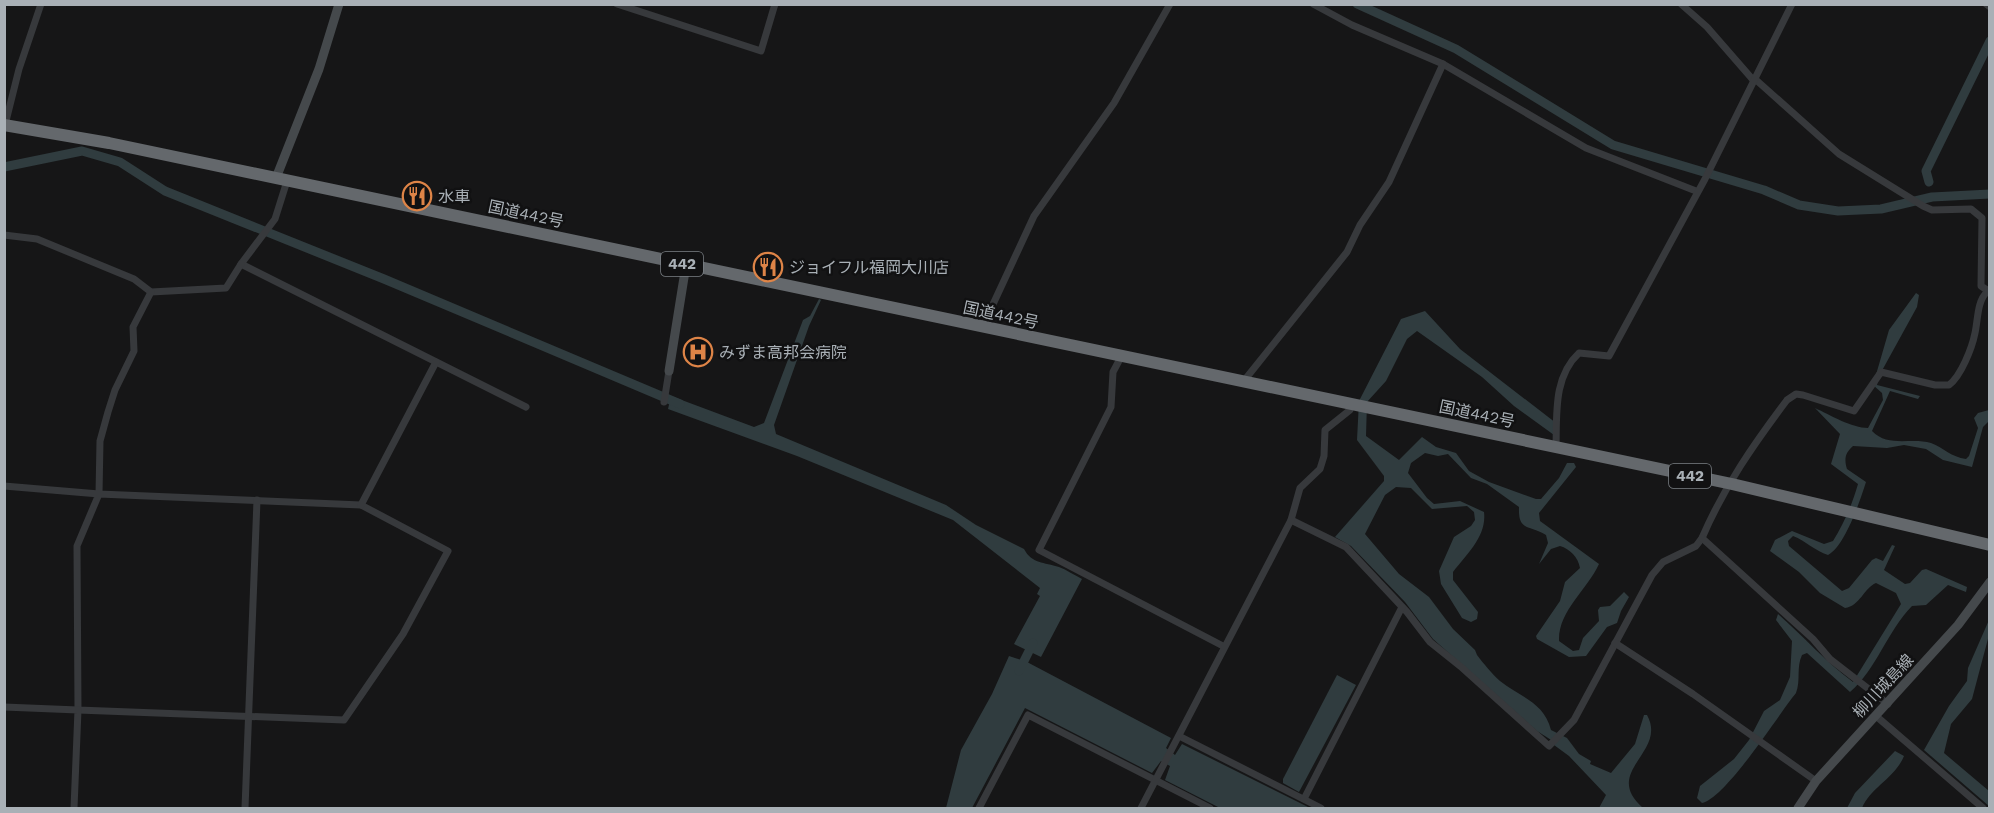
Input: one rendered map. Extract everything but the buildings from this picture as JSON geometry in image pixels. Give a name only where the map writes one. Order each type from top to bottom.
[{"type":"highway","name":"国道442号","points":[[5,125],[109,143],[1732,484],[1989,545]]},
{"type":"main road","points":[[282,180],[320,69],[339,4]]},
{"type":"main road","points":[[669,371],[686,265]]},
{"type":"main road","name":"柳川城島線","points":[[1798,808],[1816,782],[1958,625],[1989,582]]},
{"type":"street","points":[[5,125],[19,69],[41,4]]},
{"type":"street","points":[[618,4],[761,51],[775,4]]},
{"type":"street","points":[[982,328],[1034,216],[1094,134],[1153,37],[1170,4]]},
{"type":"street","points":[[1313,4],[1352,25],[1443,64],[1586,148],[1696,191]]},
{"type":"street","points":[[1291,520],[1346,547],[1402,606],[1430,642],[1549,746],[1574,720],[1652,574],[1675,554],[1696,546],[1732,484],[1739,465],[1792,396],[1803,395],[1854,411],[1881,372],[1935,385],[1945,386],[1953,383],[1975,336],[1982,297],[1988,292],[1981,286],[1982,218],[1971,209],[1932,210],[1923,206],[1839,154],[1755,80],[1707,27],[1682,4]]},
{"type":"street","points":[[1556,448],[1557,408],[1563,374],[1579,354],[1610,356],[1638,300],[1665,257],[1696,191],[1713,164],[1792,4]]},
{"type":"street","points":[[1986,4],[1989,7]]},
{"type":"street","points":[[1243,383],[1347,252],[1360,225],[1389,182],[1443,64]]},
{"type":"street","points":[[4,235],[37,238],[134,279],[151,292],[199,287],[226,288],[275,219],[282,180]]},
{"type":"street","points":[[241,264],[526,407]]},
{"type":"street","points":[[74,808],[78,710],[77,546],[99,494],[100,441],[115,390],[134,351],[133,327],[151,292]]},
{"type":"street","points":[[1121,357],[1113,372],[1111,407],[1039,550],[1224,646]]},
{"type":"street","points":[[361,505],[436,362]]},
{"type":"street","points":[[664,402],[669,371]]},
{"type":"street","points":[[1141,808],[1291,520],[1300,488],[1320,469],[1324,456],[1325,430],[1350,411],[1354,404]]},
{"type":"street","points":[[4,486],[99,494],[361,505],[448,551],[409,624],[344,720],[4,707]]},
{"type":"street","points":[[245,808],[257,500]]},
{"type":"street","points":[[1702,538],[1813,639],[1830,660],[1888,704]]},
{"type":"street","points":[[1304,799],[1402,606]]},
{"type":"street","points":[[1615,643],[1693,694],[1816,782]]},
{"type":"street","points":[[979,808],[1028,715],[1210,808]]},
{"type":"street","points":[[1876,716],[1983,808]]},
{"type":"street","points":[[1178,738],[1321,808]]},
{"type":"shaded area","points":[[1916,293],[1919,295],[1917,307],[1879,376],[1877,385],[1920,396],[1918,399],[1890,391],[1872,431],[1878,436],[1893,441],[1931,443],[1966,459],[1978,428],[1974,418],[1978,413],[1989,410],[1989,421],[1983,427],[1972,467],[1943,460],[1926,449],[1904,445],[1887,448],[1853,446],[1846,456],[1847,469],[1866,482],[1851,522],[1840,542],[1828,555],[1793,536],[1788,541],[1789,546],[1842,591],[1849,588],[1872,560],[1876,558],[1883,561],[1892,545],[1895,546],[1884,570],[1905,584],[1910,583],[1922,570],[1926,569],[1967,587],[1966,592],[1948,585],[1926,605],[1912,606],[1896,626],[1867,673],[1850,692],[1807,653],[1802,655],[1796,693],[1738,772],[1712,798],[1702,803],[1697,798],[1700,786],[1734,759],[1749,740],[1764,711],[1780,700],[1790,677],[1792,641],[1776,620],[1778,614],[1853,682],[1901,604],[1896,593],[1876,583],[1858,601],[1845,608],[1820,593],[1799,572],[1770,551],[1775,540],[1792,531],[1824,544],[1833,541],[1837,534],[1858,484],[1831,464],[1840,434],[1815,408],[1848,424],[1868,428],[1883,400],[1882,393],[1873,385],[1889,330]]},
{"type":"shaded area","points":[[819,299],[821,300],[809,326],[774,425],[776,434],[946,505],[976,525],[1024,549],[1035,560],[1059,567],[1082,579],[1041,657],[1014,644],[1040,596],[1037,594],[1040,588],[953,520],[797,456],[668,409],[671,396],[754,427],[764,423],[803,320],[810,316]]},
{"type":"shaded area","points":[[1425,311],[1460,349],[1556,423],[1554,435],[1514,406],[1482,377],[1417,331],[1407,339],[1386,381],[1367,402],[1366,436],[1399,460],[1422,437],[1436,447],[1456,453],[1469,471],[1489,482],[1536,499],[1541,499],[1559,478],[1567,463],[1574,463],[1576,467],[1539,513],[1540,521],[1599,564],[1568,610],[1560,630],[1559,641],[1573,651],[1579,650],[1583,638],[1599,621],[1600,607],[1610,606],[1624,592],[1629,597],[1617,623],[1607,627],[1586,656],[1569,657],[1537,639],[1536,636],[1560,601],[1565,582],[1580,568],[1577,560],[1570,551],[1560,546],[1551,549],[1539,564],[1548,543],[1546,535],[1523,524],[1520,520],[1519,507],[1487,484],[1471,478],[1448,454],[1438,456],[1425,453],[1411,463],[1408,473],[1434,504],[1460,501],[1484,512],[1479,537],[1453,572],[1453,580],[1478,612],[1477,619],[1471,622],[1462,618],[1441,584],[1439,571],[1454,537],[1471,526],[1475,520],[1474,512],[1467,506],[1432,509],[1411,488],[1396,487],[1385,495],[1365,534],[1399,574],[1429,597],[1453,629],[1475,650],[1494,675],[1537,706],[1548,721],[1551,730],[1567,738],[1579,754],[1591,761],[1590,764],[1611,773],[1635,744],[1644,715],[1647,715],[1651,728],[1649,740],[1631,772],[1629,783],[1632,795],[1643,808],[1599,808],[1606,795],[1569,756],[1554,745],[1556,743],[1537,731],[1433,639],[1405,602],[1351,546],[1335,537],[1384,481],[1384,476],[1357,440],[1359,401],[1401,319]]},
{"type":"shaded area","points":[[1989,620],[1989,635],[1972,699],[1951,724],[1944,753],[1989,791],[1989,806],[1924,750],[1949,706],[1967,681],[1968,668]]},
{"type":"shaded area","points":[[1009,656],[1027,662],[1171,738],[1166,748],[1175,755],[1182,744],[1310,808],[1220,808],[1165,780],[1170,766],[1161,761],[1152,773],[1025,708],[972,808],[946,808],[961,750],[992,694]]},
{"type":"shaded area","points":[[1337,675],[1356,685],[1299,792],[1283,783],[1283,779]]},
{"type":"shaded area","points":[[1895,751],[1904,756],[1895,770],[1871,794],[1862,808],[1847,808],[1855,793]]},
{"type":"waterway","points":[[1357,4],[1456,49],[1613,145],[1764,190],[1799,205],[1838,211],[1881,209],[1932,197],[1990,194]]},
{"type":"waterway","points":[[1929,182],[1926,171],[1990,41]]},
{"type":"waterway","points":[[4,167],[82,151],[120,162],[165,191],[384,279],[680,404]]},
{"type":"waterway","points":[[1019,671],[1033,643]]},
{"type":"place","name":"水車","points":[[417,196]]},
{"type":"place","name":"ジョイフル福岡大川店","points":[[768,267]]},
{"type":"place","name":"みずま高邦会病院","points":[[698,352]]}]
